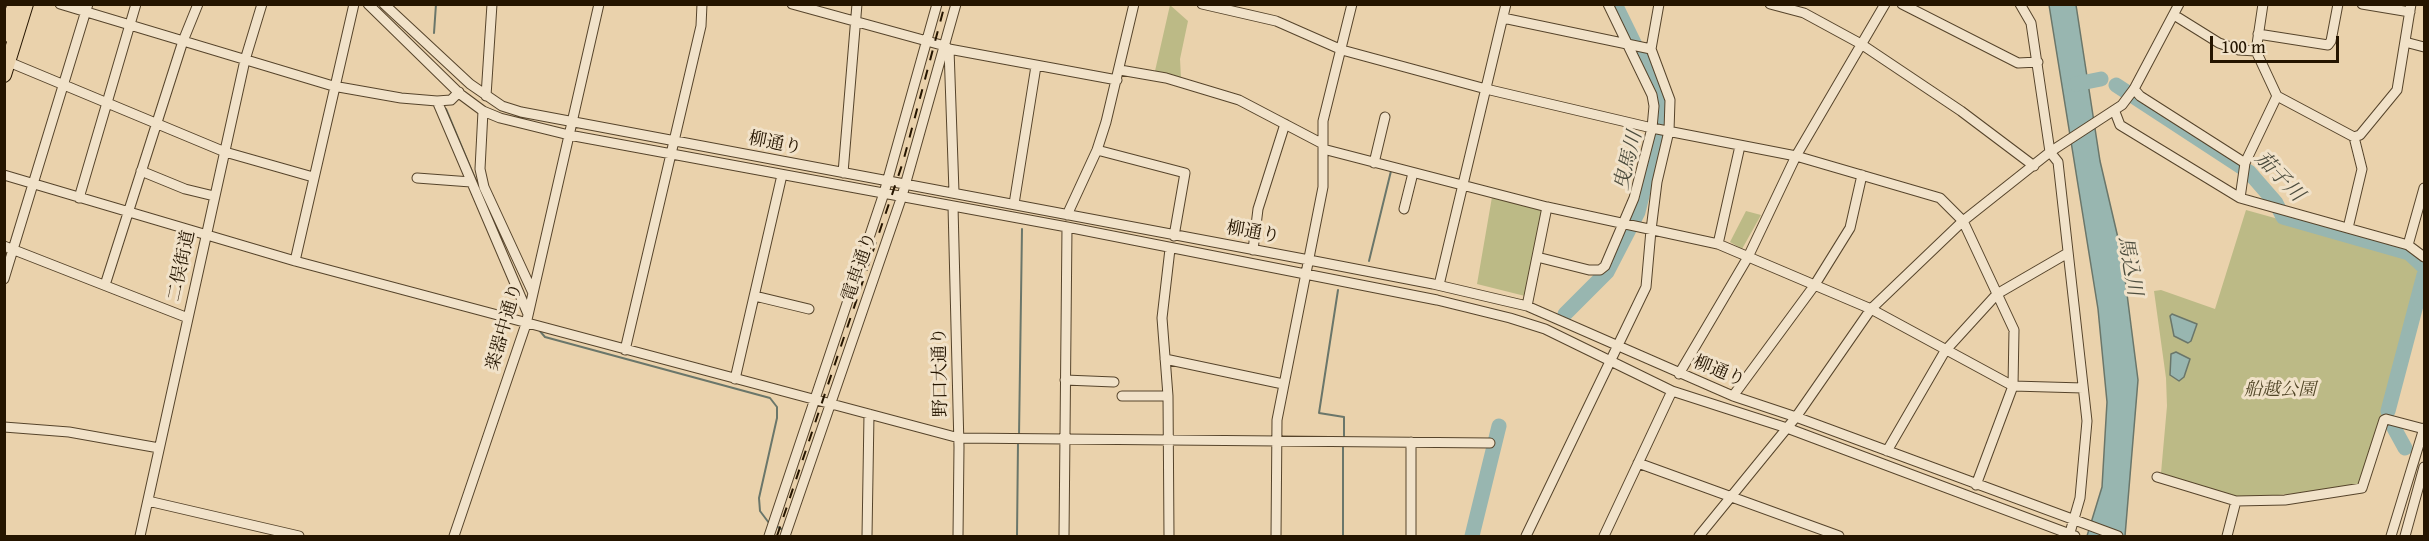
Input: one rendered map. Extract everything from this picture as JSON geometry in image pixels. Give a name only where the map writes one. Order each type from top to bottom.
[{"type":"highway","points":[[4,35],[15,4]]},
{"type":"highway","points":[[6,66],[27,4]]},
{"type":"street","points":[[60,4],[86,8],[130,25],[333,86],[401,98],[437,101],[452,100],[459,92]]},
{"type":"street","points":[[80,198],[136,4]]},
{"type":"street","points":[[105,285],[183,41],[198,4]]},
{"type":"street","name":"二俣街道","points":[[140,537],[245,60],[262,4]]},
{"type":"street","points":[[295,261],[333,86],[354,4]]},
{"type":"street","name":"柳通り","points":[[368,4],[459,92],[483,111],[532,127],[1066,227],[1437,300],[1518,320],[1545,329],[1672,391],[1787,428],[2071,536]]},
{"type":"street","name":"柳通り","points":[[384,4],[428,47],[486,96],[520,112],[1439,285],[1527,306],[1733,396],[1796,417],[2118,537]]},
{"type":"street","points":[[486,96],[492,4]]},
{"type":"street","name":"楽器中通り","points":[[454,537],[532,323],[533,293],[599,4]]},
{"type":"street","points":[[624,350],[700,26],[702,4]]},
{"type":"street","points":[[792,4],[947,47],[1035,66],[1166,78],[1239,99],[1322,146],[1374,163],[1547,207],[1718,244],[1870,309],[2013,386],[2083,388]]},
{"type":"street","points":[[843,173],[857,4]]},
{"type":"street","name":"電車通り","points":[[770,537],[888,182],[937,4]]},
{"type":"street","name":"電車通り","points":[[786,537],[902,196],[947,47],[956,4]]},
{"type":"street","points":[[1067,215],[1097,150],[1119,75],[1134,4]]},
{"type":"street","points":[[1202,4],[1227,6],[1276,21],[1342,50],[1486,89],[1653,128],[1796,156],[1940,198],[1963,221],[2014,330],[2013,386],[1976,485]]},
{"type":"street","points":[[1276,537],[1276,441],[1283,384],[1323,187],[1323,121],[1352,4]]},
{"type":"street","points":[[1439,285],[1506,4]]},
{"type":"street","points":[[1537,257],[1589,270],[1600,270],[1605,266],[1628,224],[1653,128],[1652,95],[1608,4]]},
{"type":"street","points":[[1526,537],[1646,288],[1657,182],[1667,131],[1670,100],[1648,49],[1659,4]]},
{"type":"street","points":[[1770,4],[1804,13],[1861,44],[1961,111],[2034,166]]},
{"type":"street","points":[[1679,374],[1748,257],[1796,156],[1885,4]]},
{"type":"street","points":[[1902,4],[2018,63],[2038,62]]},
{"type":"street","points":[[2020,4],[2031,23],[2054,151],[2058,162],[2066,254],[2078,324],[2087,420],[2077,522],[2071,536]]},
{"type":"street","points":[[1699,537],[1730,495],[1796,417],[1870,309],[1963,221],[2054,151],[2113,113],[2134,89],[2179,4]]},
{"type":"street","points":[[2263,4],[2256,51],[2277,96],[2354,137],[2360,135],[2397,90],[2411,8],[2362,4]]},
{"type":"street","points":[[2258,34],[2328,45],[2331,41],[2338,4]]},
{"type":"street","points":[[4,279],[9,247],[35,185],[86,8]]},
{"type":"street","points":[[2174,15],[2219,43],[2239,50],[2256,51]]},
{"type":"street","points":[[1503,18],[1648,49]]},
{"type":"street","points":[[2405,42],[2424,47]]},
{"type":"street","points":[[947,47],[954,192]]},
{"type":"street","points":[[6,66],[63,84],[156,125],[225,152],[313,177]]},
{"type":"street","points":[[1014,204],[1035,66]]},
{"type":"street","points":[[2134,89],[2140,96],[2245,167]]},
{"type":"street","points":[[2240,198],[2245,167],[2277,96]]},
{"type":"street","points":[[437,101],[532,323]]},
{"type":"street","points":[[483,111],[480,169],[484,187],[533,293]]},
{"type":"street","points":[[2113,113],[2120,125],[2240,198],[2408,245],[2424,258]]},
{"type":"street","points":[[1374,163],[1385,117]]},
{"type":"street","points":[[1253,250],[1258,209],[1285,124]]},
{"type":"street","points":[[2348,228],[2362,169],[2354,137]]},
{"type":"street","points":[[1718,244],[1740,146]]},
{"type":"street","points":[[1097,150],[1185,173],[1174,236]]},
{"type":"street","points":[[141,171],[185,189],[214,196]]},
{"type":"street","points":[[1404,209],[1413,173]]},
{"type":"street","points":[[4,175],[295,261],[959,438],[1490,443]]},
{"type":"street","points":[[735,379],[782,175]]},
{"type":"street","points":[[1733,396],[1814,286],[1850,228],[1862,175]]},
{"type":"street","points":[[417,178],[471,182]]},
{"type":"street","points":[[2408,245],[2424,188]]},
{"type":"street","name":"野口大通り","points":[[953,206],[959,438],[958,537]]},
{"type":"street","points":[[1527,306],[1547,207]]},
{"type":"street","points":[[1064,537],[1066,227]]},
{"type":"street","points":[[9,247],[188,318]]},
{"type":"street","points":[[1169,537],[1168,396],[1162,318],[1170,249]]},
{"type":"street","points":[[1887,451],[1945,351],[1997,294],[2066,254]]},
{"type":"street","points":[[755,296],[809,309]]},
{"type":"street","points":[[1165,360],[1283,384]]},
{"type":"street","points":[[1065,380],[1114,382]]},
{"type":"street","points":[[1604,537],[1672,391]]},
{"type":"street","points":[[1122,396],[1168,396]]},
{"type":"street","points":[[867,537],[869,414]]},
{"type":"street","points":[[2157,477],[2236,501],[2275,501],[2362,488],[2386,418],[2424,428],[2391,537]]},
{"type":"street","points":[[4,427],[69,432],[159,448]]},
{"type":"street","points":[[1411,537],[1412,442]]},
{"type":"street","points":[[1638,463],[1839,537]]},
{"type":"street","points":[[2405,537],[2424,467]]},
{"type":"street","points":[[148,501],[278,535],[299,537]]},
{"type":"street","points":[[2227,537],[2236,501]]},
{"type":"green space","points":[[1170,5],[1188,21],[1180,59],[1181,78],[1155,71]]},
{"type":"green space","points":[[1492,197],[1543,209],[1525,296],[1477,284]]},
{"type":"green space","name":"船越公園","points":[[2246,210],[2408,255],[2424,271],[2362,483],[2319,491],[2247,498],[2233,496],[2161,473],[2167,406],[2166,378],[2154,291],[2161,290],[2215,309]]},
{"type":"green space","points":[[1746,211],[1761,215],[1742,249],[1730,242]]},
{"type":"water","points":[[2049,5],[2076,5],[2100,161],[2122,255],[2138,380],[2125,536],[2087,536],[2102,487],[2107,402],[2098,309]]},
{"type":"water","points":[[2172,314],[2197,324],[2191,341],[2188,343],[2174,336],[2170,316]]},
{"type":"water","points":[[2176,352],[2190,359],[2184,377],[2179,381],[2170,375],[2171,354]]},
{"type":"waterway","points":[[434,33],[436,4]]},
{"type":"waterway","name":"曳馬川","points":[[1565,314],[1607,272],[1638,212],[1660,123],[1659,94],[1615,4]]},
{"type":"waterway","name":"茄子川","points":[[2076,84],[2101,79]]},
{"type":"waterway","name":"茄子川","points":[[2116,85],[2249,172],[2276,203],[2283,217],[2409,253],[2424,267]]},
{"type":"waterway","points":[[446,109],[476,181]]},
{"type":"waterway","points":[[1369,261],[1391,171]]},
{"type":"waterway","points":[[1019,436],[1022,229]]},
{"type":"waterway","name":"茄子川","points":[[2388,411],[2424,275]]},
{"type":"waterway","points":[[1338,290],[1319,413],[1344,417],[1344,436]]},
{"type":"waterway","points":[[539,330],[545,337],[770,398],[777,407],[777,418],[759,498],[760,511],[769,523]]},
{"type":"waterway","name":"曳馬川","points":[[1472,536],[1499,426]]},
{"type":"waterway","name":"茄子川","points":[[2394,428],[2405,448]]},
{"type":"waterway","points":[[1017,536],[1018,442]]},
{"type":"waterway","points":[[1343,446],[1343,536]]},
{"type":"waterway","points":[[774,525],[785,531]]},
{"type":"railway","points":[[777,536],[903,162],[945,4]]},
{"type":"water label","name":"馬込川","points":[[2129,266]]}]
